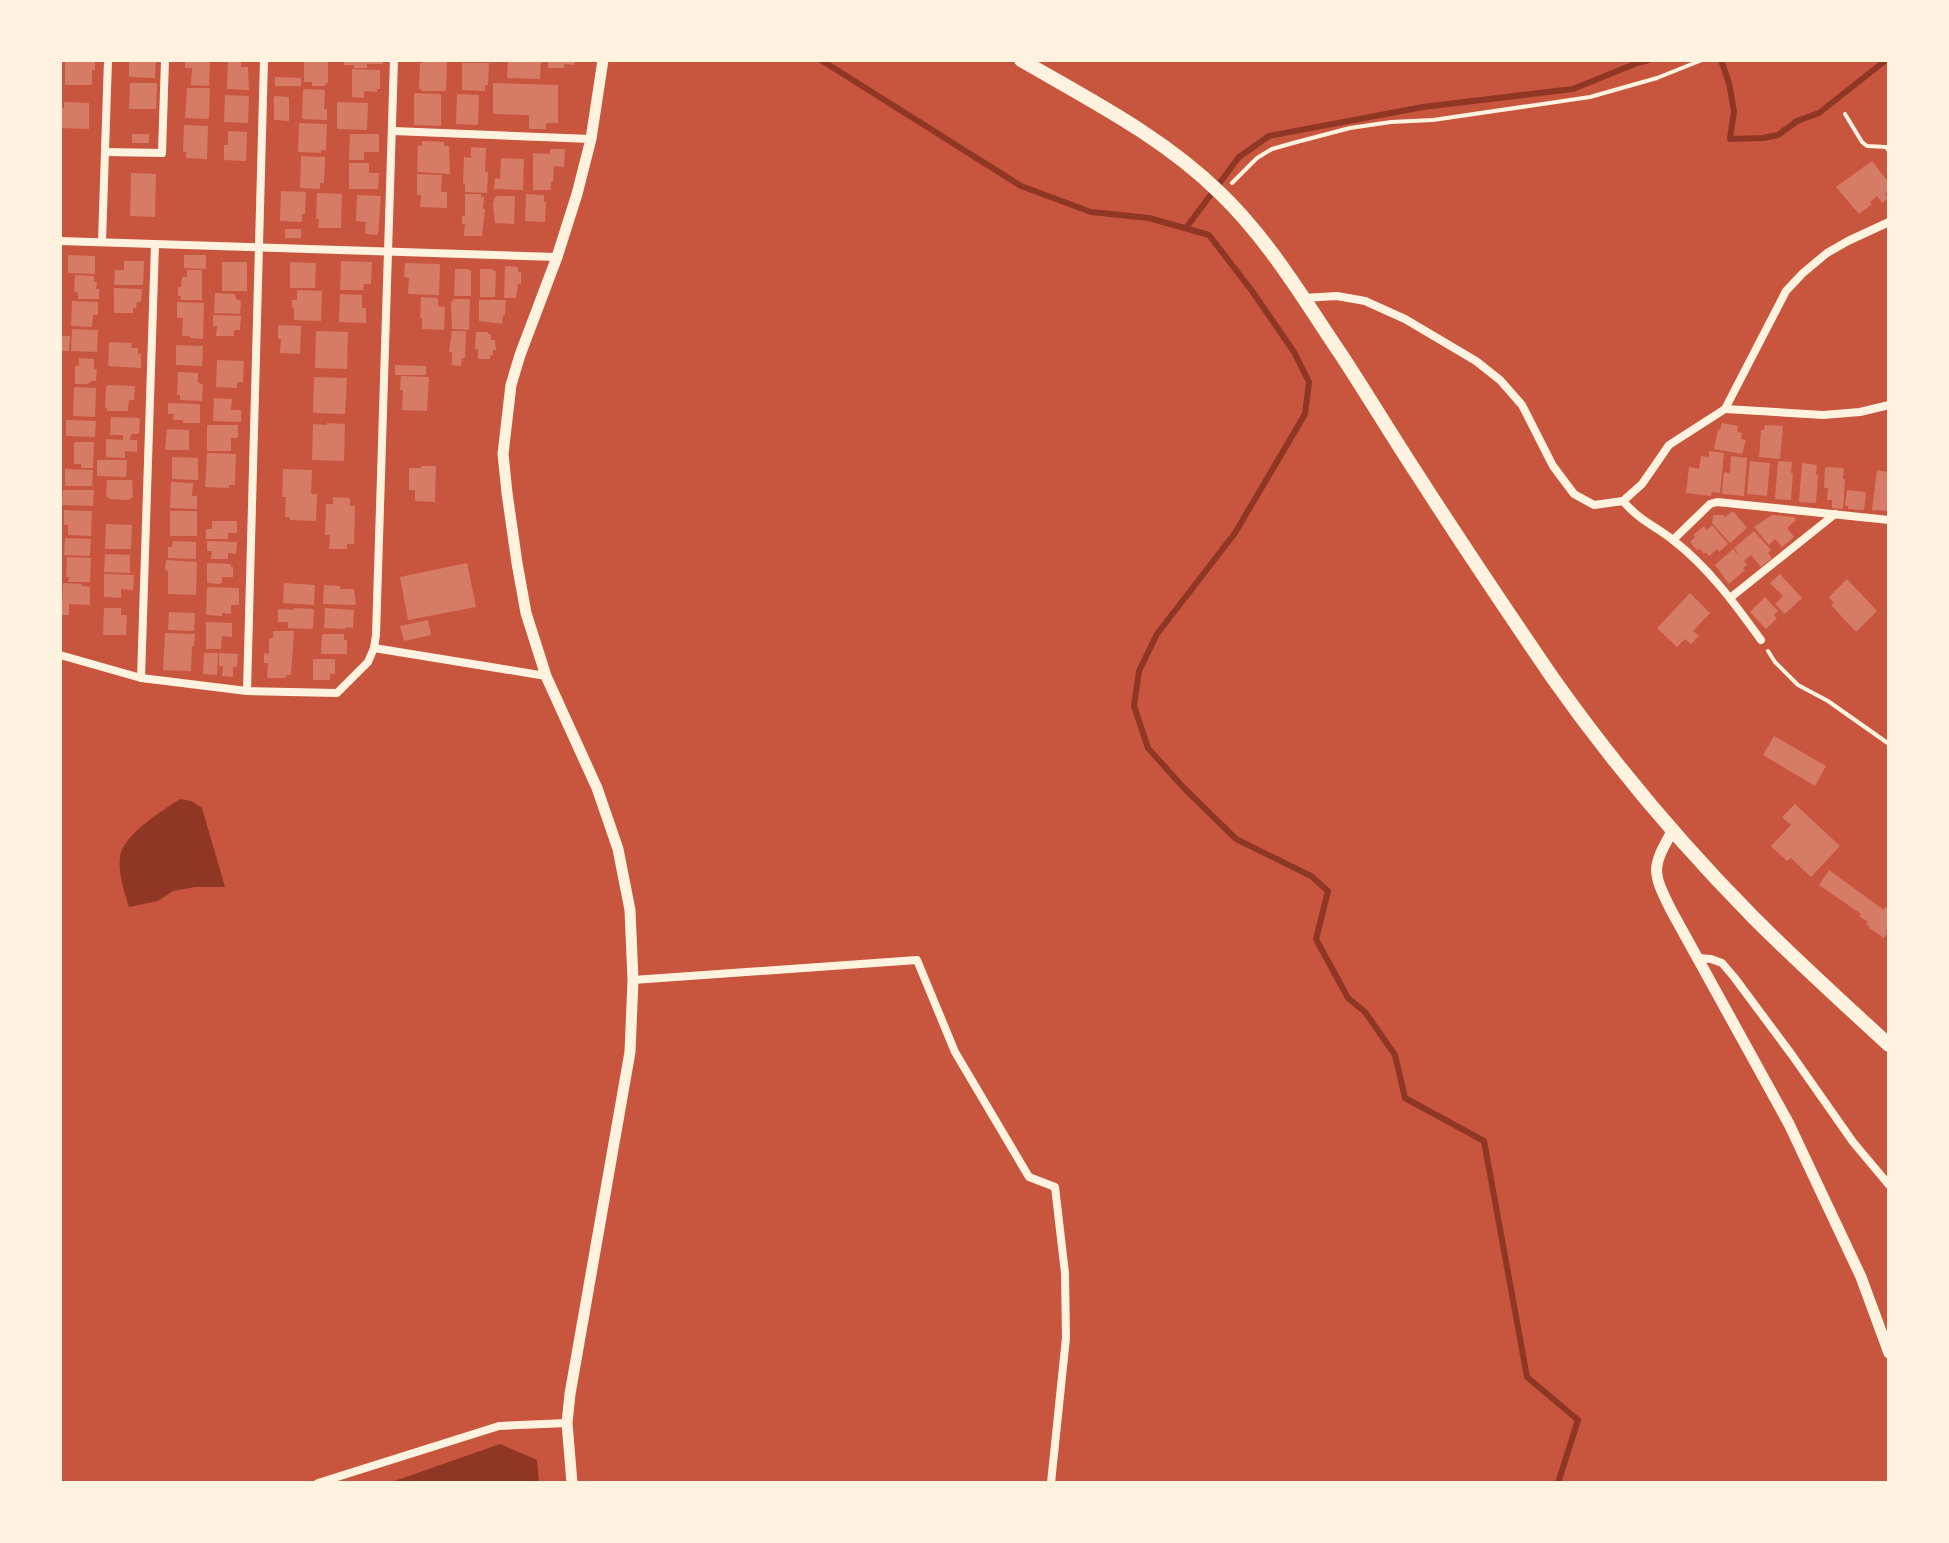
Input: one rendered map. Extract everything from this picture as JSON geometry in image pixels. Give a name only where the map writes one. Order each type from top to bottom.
[{"type":"main road","points":[[1021,60],[1138,128],[1183,159],[1245,219],[1303,298],[1467,551],[1555,680],[1626,775],[1752,916],[1889,1045]]},
{"type":"street","points":[[102,242],[108,60]]},
{"type":"street","points":[[105,152],[162,153],[165,60]]},
{"type":"street","points":[[247,691],[264,60]]},
{"type":"street","points":[[60,655],[141,678],[247,691],[337,693],[368,662],[374,648],[377,619],[394,60]]},
{"type":"street","points":[[572,1483],[567,1423],[630,1052],[633,980],[630,910],[618,849],[597,788],[546,676],[526,613],[503,454],[511,385],[577,194],[591,139],[603,60]]},
{"type":"street","points":[[393,131],[591,139]]},
{"type":"street","points":[[1303,298],[1337,296],[1365,301],[1405,319],[1465,354],[1500,380],[1522,405],[1553,466],[1574,494],[1594,505],[1623,501],[1642,484],[1669,445],[1725,409],[1786,291],[1803,273],[1827,253],[1889,222]]},
{"type":"street","points":[[60,241],[557,257]]},
{"type":"street","points":[[141,678],[155,245]]},
{"type":"street","points":[[1725,409],[1823,415],[1860,412],[1889,405]]},
{"type":"street","points":[[1623,501],[1635,515],[1673,540],[1704,568],[1761,640]]},
{"type":"street","points":[[1673,540],[1710,504],[1717,502],[1889,520]]},
{"type":"street","points":[[1730,598],[1835,514]]},
{"type":"street","points":[[374,648],[546,676]]},
{"type":"street","points":[[1673,830],[1659,854],[1657,881],[1789,1124],[1861,1277],[1889,1353]]},
{"type":"street","points":[[1698,958],[1722,963],[1734,977],[1853,1142],[1889,1185]]},
{"type":"street","points":[[633,980],[917,960],[955,1052],[1029,1177],[1055,1187],[1065,1273],[1066,1338],[1051,1483]]},
{"type":"street","points":[[318,1483],[499,1426],[567,1423]]},
{"type":"lane","points":[[1845,114],[1862,142],[1867,146],[1886,147],[1889,151]]},
{"type":"path","points":[[1221,194],[1257,158],[1282,146],[1364,126],[1433,120],[1590,97],[1657,78],[1702,60]]},
{"type":"path","points":[[1761,640],[1775,662],[1798,685],[1828,701],[1889,744]]},
{"type":"shaded area","points":[[180,799],[202,808],[225,887],[173,891],[158,901],[129,907],[120,869],[123,848],[145,824]]},
{"type":"shaded area","points":[[500,1444],[537,1460],[539,1483],[389,1483]]},
{"type":"building","points":[[65,60],[95,60],[92,85],[65,85]]},
{"type":"building","points":[[129,60],[156,60],[155,78],[129,77]]},
{"type":"building","points":[[185,60],[210,60],[209,86],[191,85],[192,68],[185,68]]},
{"type":"building","points":[[304,60],[328,61],[328,83],[325,86],[312,86],[312,82],[304,82]]},
{"type":"building","points":[[344,60],[383,60],[383,64],[354,68],[354,65],[344,65]]},
{"type":"building","points":[[423,60],[447,61],[446,91],[419,89],[420,63]]},
{"type":"building","points":[[508,60],[541,60],[540,79],[507,78]]},
{"type":"building","points":[[548,60],[575,60],[574,65],[564,64],[564,68],[548,68]]},
{"type":"building","points":[[228,61],[241,62],[241,67],[248,67],[249,90],[227,89]]},
{"type":"building","points":[[462,63],[489,63],[485,91],[462,90]]},
{"type":"building","points":[[352,69],[380,70],[380,89],[377,92],[364,91],[364,98],[352,97]]},
{"type":"building","points":[[275,77],[301,78],[301,86],[275,86]]},
{"type":"building","points":[[130,83],[157,83],[156,109],[129,109]]},
{"type":"building","points":[[493,83],[558,85],[558,123],[546,123],[546,129],[529,129],[529,115],[493,114]]},
{"type":"building","points":[[187,88],[210,88],[209,119],[185,118]]},
{"type":"building","points":[[303,89],[325,90],[327,120],[302,119]]},
{"type":"building","points":[[414,93],[441,94],[441,126],[414,125]]},
{"type":"building","points":[[457,94],[479,95],[478,125],[456,124]]},
{"type":"building","points":[[225,95],[249,96],[248,123],[224,122]]},
{"type":"building","points":[[274,96],[289,97],[289,121],[274,120]]},
{"type":"building","points":[[64,102],[89,103],[89,129],[60,128],[60,108],[64,108]]},
{"type":"building","points":[[337,102],[368,103],[367,130],[337,129]]},
{"type":"building","points":[[299,123],[327,124],[326,150],[321,150],[321,153],[298,152]]},
{"type":"building","points":[[184,125],[208,126],[207,159],[186,158],[186,152],[183,152]]},
{"type":"building","points":[[228,131],[247,132],[246,161],[224,160]]},
{"type":"building","points":[[132,134],[149,134],[149,143],[132,143]]},
{"type":"building","points":[[350,134],[379,134],[379,152],[364,152],[364,160],[349,160]]},
{"type":"building","points":[[422,141],[444,142],[444,146],[449,146],[450,174],[417,172],[418,145],[422,146]]},
{"type":"building","points":[[471,147],[486,148],[487,193],[465,192],[464,157],[471,158]]},
{"type":"building","points":[[550,149],[565,149],[564,167],[554,166],[551,190],[533,190],[533,153],[550,154]]},
{"type":"building","points":[[301,156],[325,157],[324,183],[320,183],[320,189],[300,188]]},
{"type":"building","points":[[501,158],[524,159],[523,190],[494,189],[495,178],[500,179]]},
{"type":"building","points":[[1872,161],[1889,183],[1889,191],[1885,194],[1888,198],[1882,203],[1877,196],[1859,214],[1836,187]]},
{"type":"building","points":[[349,163],[369,163],[369,173],[379,173],[378,189],[349,189]]},
{"type":"building","points":[[131,173],[156,174],[155,217],[130,216]]},
{"type":"building","points":[[417,174],[442,175],[441,192],[447,192],[447,208],[420,207]]},
{"type":"building","points":[[281,191],[306,192],[302,222],[280,221]]},
{"type":"building","points":[[317,193],[342,194],[341,228],[318,228]]},
{"type":"building","points":[[465,194],[481,194],[484,197],[482,236],[464,236],[462,216],[465,216]]},
{"type":"building","points":[[526,194],[544,195],[545,222],[525,221]]},
{"type":"building","points":[[357,195],[381,196],[378,235],[365,234],[366,222],[356,221]]},
{"type":"building","points":[[498,196],[515,196],[514,224],[495,223],[493,204]]},
{"type":"building","points":[[285,229],[301,229],[301,238],[285,238]]},
{"type":"building","points":[[68,255],[95,256],[95,274],[68,273]]},
{"type":"building","points":[[184,255],[206,255],[206,269],[184,268]]},
{"type":"building","points":[[124,261],[144,261],[143,285],[114,285],[115,270],[124,270]]},
{"type":"building","points":[[341,261],[372,262],[371,284],[364,284],[363,290],[340,290]]},
{"type":"building","points":[[222,262],[247,262],[247,291],[222,291]]},
{"type":"building","points":[[290,262],[316,263],[315,288],[290,288]]},
{"type":"building","points":[[405,263],[440,264],[439,295],[408,294],[409,278],[404,277]]},
{"type":"building","points":[[505,266],[518,267],[518,272],[521,272],[516,298],[504,298]]},
{"type":"building","points":[[455,269],[471,271],[471,296],[454,296]]},
{"type":"building","points":[[480,269],[496,271],[495,297],[480,297]]},
{"type":"building","points":[[187,270],[202,270],[202,300],[180,300],[181,296],[178,296],[178,287],[181,287],[182,277],[187,277]]},
{"type":"building","points":[[75,275],[94,276],[99,299],[78,299],[78,293],[74,291]]},
{"type":"building","points":[[114,288],[142,289],[141,302],[137,302],[133,313],[114,313]]},
{"type":"building","points":[[297,290],[322,291],[321,321],[294,320],[292,300],[297,300]]},
{"type":"building","points":[[215,293],[235,294],[236,299],[241,301],[240,314],[214,313]]},
{"type":"building","points":[[340,294],[362,295],[366,323],[339,322]]},
{"type":"building","points":[[421,297],[438,298],[438,306],[445,307],[444,330],[422,329]]},
{"type":"building","points":[[453,299],[470,299],[469,330],[452,329]]},
{"type":"building","points":[[479,300],[506,300],[502,324],[479,321]]},
{"type":"building","points":[[72,301],[98,302],[98,315],[93,315],[92,327],[71,326]]},
{"type":"building","points":[[177,302],[204,303],[203,339],[182,336],[183,318],[177,318]]},
{"type":"building","points":[[213,315],[241,316],[240,330],[234,330],[234,336],[216,336],[217,326],[213,326]]},
{"type":"building","points":[[278,325],[301,326],[300,354],[280,353]]},
{"type":"building","points":[[72,329],[98,330],[97,352],[71,351]]},
{"type":"building","points":[[316,331],[348,332],[347,369],[315,368]]},
{"type":"building","points":[[452,331],[466,331],[465,358],[462,358],[461,366],[452,365],[452,352],[449,352]]},
{"type":"building","points":[[476,332],[488,332],[491,340],[495,340],[496,350],[493,350],[490,359],[478,359]]},
{"type":"building","points":[[60,336],[70,336],[69,351],[60,351]]},
{"type":"building","points":[[109,342],[132,343],[131,348],[138,348],[138,354],[141,354],[141,368],[108,366]]},
{"type":"building","points":[[176,345],[203,346],[202,366],[176,365]]},
{"type":"building","points":[[79,358],[94,359],[96,381],[75,384],[75,366],[79,366]]},
{"type":"building","points":[[217,360],[244,361],[243,382],[237,382],[237,388],[216,387]]},
{"type":"building","points":[[395,365],[426,366],[426,375],[395,375]]},
{"type":"building","points":[[178,372],[198,373],[198,383],[203,384],[202,401],[180,400],[180,395],[177,395]]},
{"type":"building","points":[[401,376],[429,377],[427,411],[402,410]]},
{"type":"building","points":[[314,377],[347,378],[345,414],[313,413]]},
{"type":"building","points":[[108,385],[135,386],[134,400],[129,400],[128,411],[107,411]]},
{"type":"building","points":[[74,387],[96,388],[95,417],[73,416]]},
{"type":"building","points":[[214,398],[232,399],[231,410],[241,410],[241,422],[213,421]]},
{"type":"building","points":[[168,403],[200,404],[200,423],[173,420],[174,414],[168,414]]},
{"type":"building","points":[[111,417],[140,418],[139,434],[131,434],[130,440],[137,440],[137,452],[125,451],[125,458],[106,457],[106,439],[123,440],[123,435],[110,435]]},
{"type":"building","points":[[66,420],[96,421],[95,437],[66,436]]},
{"type":"building","points":[[1722,423],[1738,426],[1741,439],[1746,440],[1742,454],[1714,449]]},
{"type":"building","points":[[313,424],[345,424],[344,461],[312,460]]},
{"type":"building","points":[[207,425],[238,425],[238,438],[231,438],[231,451],[207,451]]},
{"type":"building","points":[[1765,425],[1783,426],[1780,459],[1759,457],[1761,430]]},
{"type":"building","points":[[167,429],[189,430],[189,450],[165,450]]},
{"type":"building","points":[[74,442],[94,442],[93,468],[81,468],[81,464],[74,464]]},
{"type":"building","points":[[1709,451],[1724,453],[1720,493],[1712,492],[1711,496],[1686,493],[1689,467],[1699,469],[1701,456],[1709,457]]},
{"type":"building","points":[[207,453],[236,454],[235,485],[229,485],[229,488],[205,487]]},
{"type":"building","points":[[1731,456],[1747,458],[1744,496],[1722,494],[1724,472],[1730,473]]},
{"type":"building","points":[[172,457],[198,458],[198,480],[172,479]]},
{"type":"building","points":[[97,460],[127,460],[126,477],[97,476]]},
{"type":"building","points":[[1750,461],[1770,463],[1767,496],[1747,494]]},
{"type":"building","points":[[1778,461],[1792,462],[1791,500],[1775,499]]},
{"type":"building","points":[[1802,463],[1817,465],[1816,503],[1799,502]]},
{"type":"building","points":[[436,466],[435,502],[415,501],[415,490],[409,490],[409,468]]},
{"type":"building","points":[[1827,467],[1844,468],[1843,509],[1832,508],[1832,500],[1827,500],[1828,488],[1824,488]]},
{"type":"building","points":[[65,469],[93,470],[92,486],[65,486]]},
{"type":"building","points":[[283,469],[312,470],[311,494],[317,494],[316,521],[285,517]]},
{"type":"building","points":[[1877,470],[1889,472],[1889,511],[1872,510]]},
{"type":"building","points":[[107,480],[132,480],[133,497],[128,500],[110,499],[106,496]]},
{"type":"building","points":[[171,482],[193,483],[192,496],[197,496],[197,509],[170,508]]},
{"type":"building","points":[[63,490],[94,490],[93,506],[62,505]]},
{"type":"building","points":[[1847,490],[1866,492],[1864,510],[1845,506]]},
{"type":"building","points":[[333,497],[350,498],[350,506],[355,506],[354,544],[347,544],[347,549],[329,549],[330,535],[325,535],[326,504],[333,504]]},
{"type":"building","points":[[64,510],[92,511],[91,536],[68,535]]},
{"type":"building","points":[[170,511],[197,511],[197,536],[170,536]]},
{"type":"building","points":[[1733,511],[1747,528],[1730,543],[1712,523],[1713,515],[1725,517]]},
{"type":"building","points":[[1772,515],[1794,517],[1796,520],[1787,528],[1794,537],[1782,547],[1775,539],[1769,545],[1754,527]]},
{"type":"building","points":[[212,521],[237,521],[237,533],[228,533],[228,539],[206,539],[206,529],[212,529]]},
{"type":"building","points":[[106,524],[132,525],[131,549],[105,549]]},
{"type":"building","points":[[1712,525],[1728,544],[1709,556],[1690,542],[1704,526],[1707,530]]},
{"type":"building","points":[[1754,531],[1771,550],[1768,553],[1772,558],[1761,567],[1751,555],[1744,561],[1747,565],[1743,568],[1745,570],[1729,584],[1715,565],[1733,549],[1742,559],[1734,548]]},
{"type":"building","points":[[65,538],[91,539],[90,556],[64,555]]},
{"type":"building","points":[[173,541],[196,542],[196,559],[168,558],[168,547],[172,547]]},
{"type":"building","points":[[207,541],[237,542],[236,554],[228,553],[228,559],[211,559],[212,551],[207,551]]},
{"type":"building","points":[[105,554],[130,555],[130,573],[104,572]]},
{"type":"building","points":[[67,557],[91,558],[90,582],[68,582]]},
{"type":"building","points":[[166,560],[197,562],[196,595],[168,594]]},
{"type":"building","points":[[207,563],[231,564],[233,577],[222,577],[219,584],[207,583]]},
{"type":"building","points":[[467,563],[476,607],[408,620],[400,577]]},
{"type":"building","points":[[104,574],[134,575],[133,590],[121,589],[121,598],[104,597]]},
{"type":"building","points":[[1780,574],[1802,598],[1785,614],[1775,604],[1783,596],[1770,583]]},
{"type":"building","points":[[1847,579],[1877,611],[1856,632],[1831,605],[1834,603],[1829,597]]},
{"type":"building","points":[[63,583],[90,587],[90,605],[69,604],[69,615],[60,615]]},
{"type":"building","points":[[284,583],[315,585],[314,605],[283,603]]},
{"type":"building","points":[[324,585],[354,589],[356,605],[323,604]]},
{"type":"building","points":[[207,587],[239,588],[239,605],[231,605],[231,614],[206,615]]},
{"type":"building","points":[[1690,593],[1710,613],[1693,631],[1699,636],[1691,644],[1685,639],[1677,647],[1657,628]]},
{"type":"building","points":[[1765,597],[1778,611],[1774,615],[1777,618],[1766,629],[1750,612]]},
{"type":"building","points":[[104,608],[121,608],[121,615],[127,615],[126,635],[103,635]]},
{"type":"building","points":[[325,608],[354,610],[353,628],[324,628]]},
{"type":"building","points":[[278,609],[314,609],[313,629],[288,628],[288,622],[278,622]]},
{"type":"building","points":[[169,612],[195,613],[194,631],[168,630]]},
{"type":"building","points":[[428,620],[431,635],[404,641],[400,626]]},
{"type":"building","points":[[206,622],[232,623],[232,637],[222,636],[221,649],[206,649]]},
{"type":"building","points":[[273,631],[294,631],[291,675],[286,675],[286,678],[267,678],[268,663],[264,663],[264,653],[269,654],[269,638],[273,638]]},
{"type":"building","points":[[165,633],[195,634],[191,671],[163,670]]},
{"type":"building","points":[[322,634],[344,634],[347,654],[321,654]]},
{"type":"building","points":[[204,653],[218,653],[217,675],[203,674]]},
{"type":"building","points":[[219,653],[238,654],[233,677],[222,676]]},
{"type":"building","points":[[313,659],[335,659],[335,674],[330,674],[330,680],[313,680]]},
{"type":"building","points":[[1774,736],[1826,766],[1815,786],[1763,755]]},
{"type":"building","points":[[1795,804],[1840,846],[1811,877],[1791,858],[1787,861],[1771,846],[1791,825],[1782,817]]},
{"type":"building","points":[[1829,870],[1884,910],[1885,907],[1889,910],[1888,932],[1884,938],[1869,928],[1868,922],[1859,916],[1861,914],[1819,885]]},
{"type":"waterway","points":[[821,60],[1021,186],[1091,212],[1149,218],[1209,235],[1294,352],[1309,382],[1305,414],[1235,533],[1157,634],[1139,671],[1134,706],[1148,748],[1236,839],[1311,876],[1328,891],[1316,939],[1348,998],[1365,1012],[1395,1055],[1405,1098],[1484,1141],[1527,1377],[1578,1420],[1558,1483]]},
{"type":"waterway","points":[[1186,228],[1239,157],[1269,136],[1423,107],[1573,89],[1649,60]]},
{"type":"waterway","points":[[1721,60],[1734,111],[1730,139],[1778,135],[1797,121],[1819,113],[1886,60]]}]
